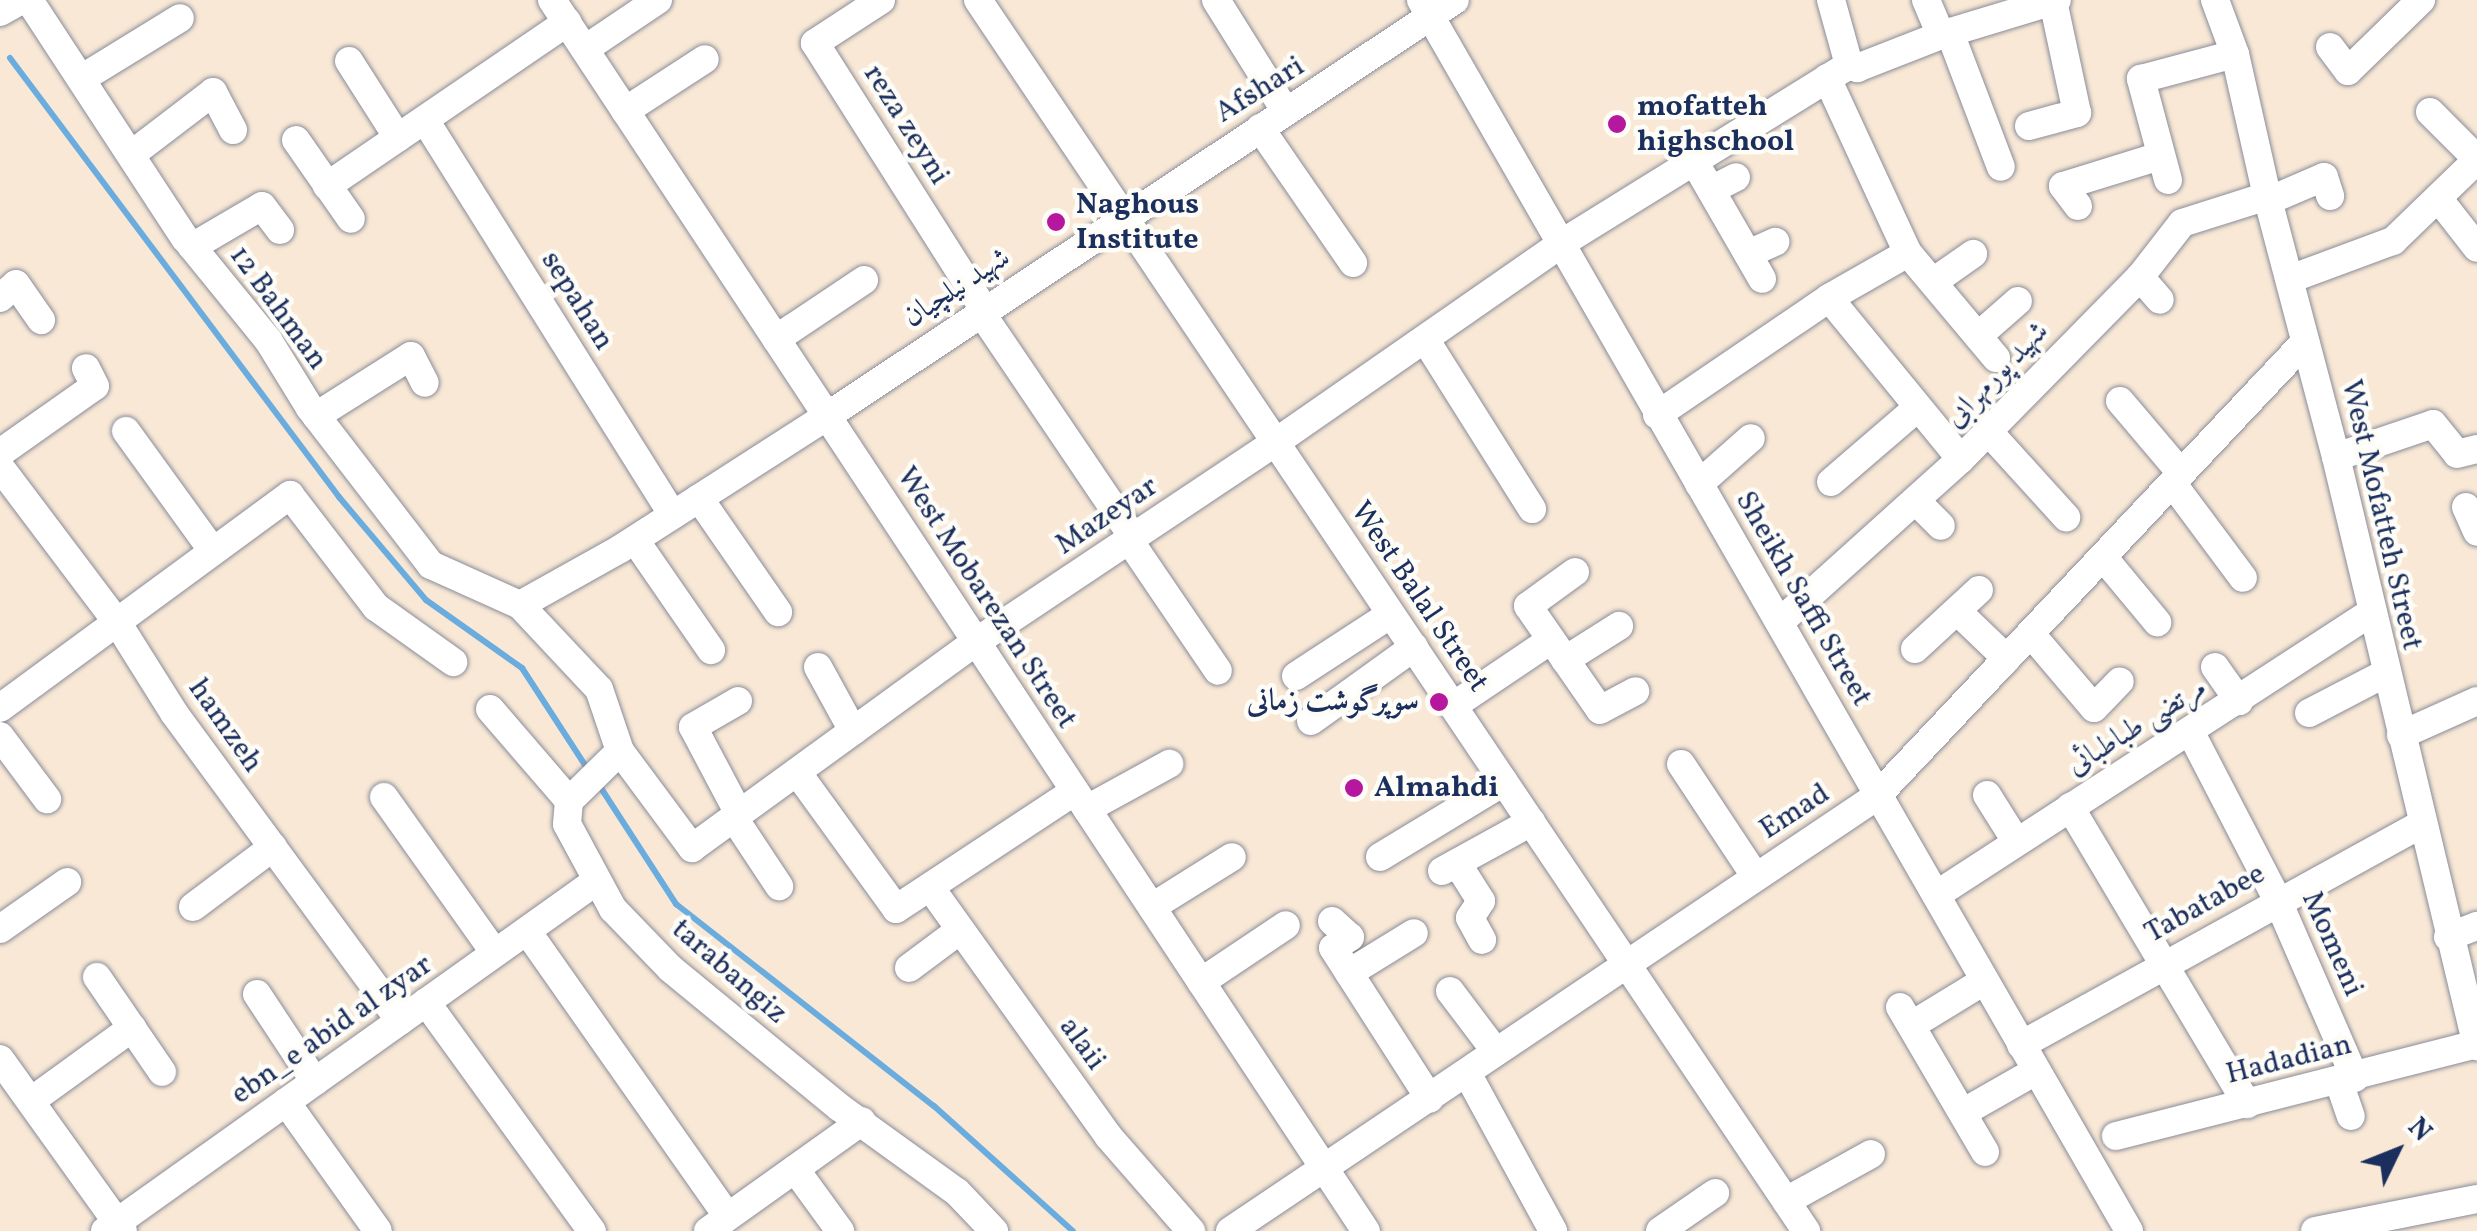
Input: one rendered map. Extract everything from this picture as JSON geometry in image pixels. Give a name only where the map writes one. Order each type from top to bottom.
[{"type":"street","points":[[0,12],[25,0]]},
{"type":"street","name":"12 Bahman","points":[[25,0],[192,247],[268,340],[316,416],[431,565],[520,606]]},
{"type":"street","points":[[585,50],[658,0]]},
{"type":"street","name":"reza zeyni","points":[[881,0],[816,42],[982,310]]},
{"type":"street","name":"West Balal Street","points":[[978,0],[1806,1231]]},
{"type":"street","points":[[1216,0],[1286,112]]},
{"type":"street","name":"Afshari","points":[[1124,216],[1286,112],[1426,8],[1455,0]]},
{"type":"street","points":[[1831,0],[1838,71],[1908,252],[1996,358]]},
{"type":"street","points":[[1926,0],[1945,34],[2001,167]]},
{"type":"street","name":"West Mofatteh Street","points":[[2215,0],[2235,54],[2336,457],[2476,1045]]},
{"type":"street","points":[[2330,47],[2348,72],[2421,0]]},
{"type":"street","points":[[2029,126],[2078,113],[2055,1]]},
{"type":"street","name":"Mazeyar","points":[[620,751],[692,848],[976,642],[1276,442],[1562,243],[1838,71],[2055,1]]},
{"type":"street","name":"Sheikh Saffi Street","points":[[1426,8],[2128,1231]]},
{"type":"street","points":[[327,186],[425,120],[560,11]]},
{"type":"street","name":"West Mobarezan Street","points":[[560,11],[1366,1231]]},
{"type":"street","points":[[81,78],[180,18]]},
{"type":"street","points":[[2078,206],[2062,186],[2164,168],[2141,79],[2235,54]]},
{"type":"street","points":[[625,110],[705,58]]},
{"type":"street","points":[[349,61],[398,138]]},
{"type":"street","points":[[132,154],[212,92],[233,130]]},
{"type":"street","points":[[2290,278],[2393,241],[2477,159],[2430,112]]},
{"type":"street","name":"sepahan","points":[[425,120],[672,516]]},
{"type":"street","points":[[1260,128],[1353,263]]},
{"type":"street","points":[[296,140],[351,219]]},
{"type":"street","points":[[1694,161],[1762,279]]},
{"type":"street","points":[[1711,190],[1736,177]]},
{"type":"street","name":"شهید پورمهرابی","points":[[1780,621],[1961,458],[2140,277],[2182,223],[2324,177],[2330,196]]},
{"type":"street","points":[[2438,198],[2477,248]]},
{"type":"street","points":[[192,247],[262,206],[280,230]]},
{"type":"street","name":"شهید نیلچیان","points":[[520,606],[634,540],[827,416],[1124,216]]},
{"type":"street","points":[[1748,254],[1775,242]]},
{"type":"street","points":[[1658,415],[1829,298],[1908,252]]},
{"type":"street","points":[[1933,282],[1973,254]]},
{"type":"street","points":[[2140,277],[2160,300]]},
{"type":"street","points":[[776,339],[864,280]]},
{"type":"street","points":[[0,298],[16,284],[41,320]]},
{"type":"street","points":[[1829,298],[1961,458]]},
{"type":"street","points":[[1978,336],[2018,301]]},
{"type":"street","points":[[982,310],[1218,671]]},
{"type":"street","points":[[1425,338],[1532,509]]},
{"type":"street","name":"Emad","points":[[1230,1231],[1877,796],[2306,342]]},
{"type":"street","points":[[316,416],[412,356],[424,383]]},
{"type":"street","points":[[0,453],[94,386],[86,368]]},
{"type":"street","points":[[2120,401],[2243,578]]},
{"type":"street","points":[[1830,482],[1916,408]]},
{"type":"street","points":[[2336,457],[2432,424],[2457,454],[2477,449]]},
{"type":"street","points":[[1987,430],[2066,517]]},
{"type":"street","points":[[126,431],[213,552]]},
{"type":"street","points":[[1699,484],[1751,438]]},
{"type":"street","name":"hamzeh","points":[[0,467],[117,622],[174,712],[400,1021]]},
{"type":"street","points":[[0,708],[290,495],[376,607],[453,662]]},
{"type":"street","points":[[699,498],[778,612]]},
{"type":"street","points":[[1916,500],[1941,526]]},
{"type":"street","points":[[634,540],[711,650]]},
{"type":"street","points":[[2102,557],[2157,622]]},
{"type":"street","points":[[1575,572],[1528,606],[1600,710],[1634,692]]},
{"type":"street","points":[[1915,650],[1978,590]]},
{"type":"street","points":[[520,606],[599,689],[620,751],[569,801]]},
{"type":"street","points":[[1957,611],[2006,659]]},
{"type":"street","name":"مرتضی طباطبائی","points":[[1936,895],[2372,612]]},
{"type":"street","points":[[1296,676],[1391,614]]},
{"type":"street","points":[[1453,706],[1558,650],[1619,626]]},
{"type":"street","points":[[2031,634],[2094,708],[2120,680]]},
{"type":"street","points":[[1311,721],[1414,648]]},
{"type":"street","points":[[818,667],[853,732]]},
{"type":"street","points":[[2215,668],[2238,701]]},
{"type":"street","points":[[2309,714],[2386,673]]},
{"type":"street","points":[[738,701],[693,728],[737,816],[779,886]]},
{"type":"street","points":[[2400,735],[2477,701]]},
{"type":"street","name":"tarabangiz","points":[[490,708],[569,801],[567,824],[614,909],[671,969],[838,1107],[957,1192],[994,1231]]},
{"type":"street","name":"Momeni","points":[[2191,733],[2278,900],[2347,1080],[2351,1116]]},
{"type":"street","points":[[0,736],[47,799]]},
{"type":"street","points":[[797,772],[896,909],[1081,800],[1169,764]]},
{"type":"street","points":[[1681,764],[1755,876]]},
{"type":"street","points":[[1380,856],[1504,782]]},
{"type":"street","points":[[1987,795],[2016,841]]},
{"type":"street","points":[[384,797],[495,953]]},
{"type":"street","points":[[2070,807],[2161,966],[2247,1104]]},
{"type":"street","points":[[1482,940],[1470,918],[1480,901],[1450,867],[1531,822]]},
{"type":"street","name":"Tabatabee","points":[[2021,1045],[2422,824]]},
{"type":"street","points":[[193,907],[272,848]]},
{"type":"street","points":[[1152,907],[1232,857]]},
{"type":"street","points":[[0,929],[67,882]]},
{"type":"street","name":"ebn_e abid al zyar","points":[[115,1228],[596,882]]},
{"type":"street","name":"alaii","points":[[930,887],[1109,1136],[1191,1231]]},
{"type":"street","points":[[1332,921],[1350,936],[1333,948],[1430,1099]]},
{"type":"street","points":[[1202,982],[1286,926]]},
{"type":"street","points":[[2448,937],[2477,926]]},
{"type":"street","points":[[908,967],[960,930]]},
{"type":"street","points":[[526,931],[717,1224],[862,1121]]},
{"type":"street","points":[[1349,974],[1414,934]]},
{"type":"street","points":[[97,977],[162,1072]]},
{"type":"street","points":[[1984,982],[1906,1016],[1985,1152]]},
{"type":"street","points":[[1450,991],[1496,1052]]},
{"type":"street","points":[[257,994],[315,1082]]},
{"type":"street","points":[[426,1002],[592,1231]]},
{"type":"street","points":[[31,1101],[132,1028]]},
{"type":"street","name":"Hadadian","points":[[2116,1136],[2476,1045]]},
{"type":"street","points":[[0,1059],[115,1228]]},
{"type":"street","points":[[1964,1112],[2036,1071]]},
{"type":"street","points":[[1468,1073],[1554,1231]]},
{"type":"street","points":[[286,1102],[378,1231]]},
{"type":"street","points":[[1786,1201],[1872,1154]]},
{"type":"street","points":[[796,1169],[840,1231]]},
{"type":"street","points":[[1660,1231],[1716,1193]]},
{"type":"street","points":[[2315,1231],[2477,1199]]},
{"type":"waterway","points":[[10,58],[339,497],[426,600],[522,668],[589,771]]},
{"type":"waterway","points":[[599,785],[676,904],[934,1106],[1073,1231]]},
{"type":"place","name":"mofatteh highschool","points":[[1617,124]]},
{"type":"place","name":"Naghous Institute","points":[[1056,222]]},
{"type":"place","name":"سوپرگوشت زمانی","points":[[1439,702]]},
{"type":"place","name":"Almahdi","points":[[1354,788]]}]
